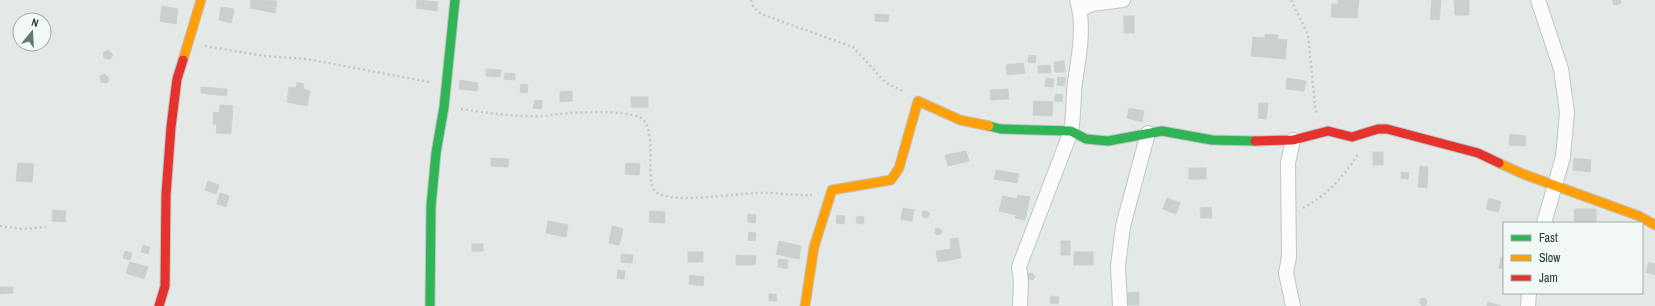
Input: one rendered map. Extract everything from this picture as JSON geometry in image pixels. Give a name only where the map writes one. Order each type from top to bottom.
[{"type":"street","points":[[159,306],[165,286],[164,265],[167,229],[166,195],[171,127],[177,79],[189,44],[201,0]]},
{"type":"street","points":[[430,306],[431,206],[436,153],[444,107],[445,85],[455,0]]},
{"type":"street","points":[[1020,306],[1019,267],[1071,131],[1074,114],[1075,84],[1080,56],[1078,5],[1124,0]]},
{"type":"street","points":[[1538,0],[1561,69],[1566,112],[1563,157],[1544,222]]},
{"type":"street","points":[[805,306],[814,247],[832,190],[891,180],[899,168],[918,101],[960,120],[1001,129],[1071,131],[1086,139],[1108,142],[1148,133],[1162,132],[1235,142],[1293,140],[1310,137],[1322,131],[1352,137],[1378,129],[1387,129],[1441,142],[1478,153],[1503,166],[1639,216],[1655,225]]},
{"type":"street","points":[[1120,306],[1118,266],[1123,226],[1148,133]]},
{"type":"street","points":[[1293,140],[1288,163],[1289,257],[1286,273],[1293,306]]},
{"type":"street","points":[[1528,306],[1530,294]]},
{"type":"path","points":[[751,0],[753,6],[761,14],[853,47],[885,82],[918,101]]},
{"type":"path","points":[[1291,0],[1308,35],[1315,106],[1322,131]]},
{"type":"path","points":[[189,44],[265,56],[307,59],[445,85]]},
{"type":"path","points":[[444,107],[522,116],[582,113],[631,114],[640,117],[648,126],[652,170],[651,184],[656,192],[668,196],[703,198],[763,193],[819,195],[832,190]]},
{"type":"path","points":[[1288,217],[1322,197],[1343,176],[1359,153],[1364,133]]},
{"type":"path","points":[[0,226],[22,229],[46,227]]},
{"type":"building","points":[[251,0],[277,1],[275,13],[250,8]]},
{"type":"building","points":[[417,0],[438,2],[437,11],[416,8]]},
{"type":"building","points":[[1338,0],[1359,0],[1357,18],[1331,17],[1332,4],[1338,4]]},
{"type":"building","points":[[1432,0],[1441,0],[1439,20],[1430,19]]},
{"type":"building","points":[[1454,0],[1469,0],[1469,15],[1455,15]]},
{"type":"building","points":[[1612,0],[1620,0],[1621,3],[1614,5]]},
{"type":"building","points":[[162,6],[178,9],[176,24],[160,21]]},
{"type":"building","points":[[221,7],[234,9],[231,23],[219,20]]},
{"type":"building","points":[[875,14],[889,15],[888,22],[875,21]]},
{"type":"building","points":[[1124,16],[1134,16],[1134,33],[1124,33]]},
{"type":"building","points":[[1265,34],[1278,35],[1277,39],[1287,40],[1285,59],[1251,56],[1253,37],[1265,38]]},
{"type":"building","points":[[108,50],[113,55],[110,59],[104,58],[103,53]]},
{"type":"building","points":[[1029,55],[1036,56],[1035,63],[1028,62]]},
{"type":"building","points":[[1064,61],[1065,72],[1055,72],[1054,62]]},
{"type":"building","points":[[1023,63],[1025,73],[1007,75],[1006,65]]},
{"type":"building","points":[[1050,65],[1051,73],[1038,73],[1038,66]]},
{"type":"building","points":[[486,69],[501,70],[500,77],[486,76]]},
{"type":"building","points":[[505,73],[515,74],[515,80],[504,79]]},
{"type":"building","points":[[105,74],[109,79],[107,83],[101,82],[100,76]]},
{"type":"building","points":[[1058,77],[1066,78],[1064,86],[1057,85]]},
{"type":"building","points":[[1046,78],[1054,79],[1053,87],[1045,86]]},
{"type":"building","points":[[1287,78],[1306,81],[1304,91],[1286,89]]},
{"type":"building","points":[[460,80],[478,83],[477,91],[459,89]]},
{"type":"building","points":[[297,82],[304,84],[303,89],[310,91],[307,106],[287,102],[289,87],[296,88]]},
{"type":"building","points":[[521,84],[528,85],[527,93],[520,92]]},
{"type":"building","points":[[201,87],[227,89],[227,96],[201,93]]},
{"type":"building","points":[[1008,89],[1009,99],[991,100],[990,90]]},
{"type":"building","points":[[572,91],[572,101],[560,102],[560,92]]},
{"type":"building","points":[[1056,94],[1063,95],[1062,102],[1054,101]]},
{"type":"building","points":[[631,97],[648,97],[648,107],[631,107]]},
{"type":"building","points":[[535,100],[542,101],[541,109],[533,108]]},
{"type":"building","points":[[1034,101],[1053,102],[1052,116],[1033,115]]},
{"type":"building","points":[[1259,103],[1268,103],[1266,119],[1258,118]]},
{"type":"building","points":[[220,105],[233,106],[231,134],[216,133],[217,124],[213,124],[214,112],[219,113]]},
{"type":"building","points":[[1129,108],[1144,111],[1142,122],[1127,118]]},
{"type":"building","points":[[1510,134],[1526,136],[1525,146],[1509,145]]},
{"type":"building","points":[[966,151],[969,161],[948,166],[945,155]]},
{"type":"building","points":[[1373,152],[1383,152],[1383,165],[1373,165]]},
{"type":"building","points":[[491,158],[509,159],[508,167],[491,166]]},
{"type":"building","points":[[1574,158],[1591,160],[1590,172],[1573,170]]},
{"type":"building","points":[[18,163],[34,164],[32,182],[16,181]]},
{"type":"building","points":[[626,163],[640,164],[639,175],[625,174]]},
{"type":"building","points":[[1420,166],[1428,167],[1427,188],[1418,187]]},
{"type":"building","points":[[1189,168],[1206,168],[1206,179],[1189,179]]},
{"type":"building","points":[[996,170],[1019,174],[1017,183],[994,179]]},
{"type":"building","points":[[1401,172],[1409,173],[1408,179],[1401,178]]},
{"type":"building","points":[[208,181],[219,185],[216,194],[205,190]]},
{"type":"building","points":[[220,193],[229,196],[226,207],[217,204]]},
{"type":"building","points":[[1018,195],[1030,197],[1025,220],[1015,218],[1016,215],[999,211],[1003,196],[1017,199]]},
{"type":"building","points":[[1167,198],[1180,203],[1176,214],[1163,209]]},
{"type":"building","points":[[1489,198],[1501,202],[1498,212],[1486,209]]},
{"type":"building","points":[[1211,207],[1212,218],[1201,218],[1200,208]]},
{"type":"building","points":[[903,208],[914,210],[912,221],[901,219]]},
{"type":"building","points":[[1575,209],[1596,209],[1596,222],[1574,221]]},
{"type":"building","points":[[53,210],[66,211],[65,222],[52,221]]},
{"type":"building","points":[[650,211],[665,212],[665,223],[649,222]]},
{"type":"building","points":[[923,211],[927,211],[930,214],[928,217],[925,218],[922,216]]},
{"type":"building","points":[[748,214],[756,215],[755,223],[748,222]]},
{"type":"building","points":[[837,215],[845,216],[844,224],[836,223]]},
{"type":"building","points":[[857,216],[864,217],[864,224],[856,223]]},
{"type":"building","points":[[548,221],[568,225],[566,237],[546,233]]},
{"type":"building","points":[[612,226],[623,229],[619,245],[609,243]]},
{"type":"building","points":[[939,228],[942,231],[941,234],[937,235],[935,233],[935,229]]},
{"type":"building","points":[[749,232],[756,233],[755,241],[748,240]]},
{"type":"building","points":[[958,238],[961,258],[938,262],[936,251],[951,249],[950,239]]},
{"type":"building","points":[[779,241],[801,246],[799,259],[776,254]]},
{"type":"building","points":[[1061,241],[1070,241],[1070,255],[1061,255]]},
{"type":"building","points":[[472,244],[483,244],[483,251],[472,251]]},
{"type":"building","points":[[143,245],[150,247],[148,254],[141,252]]},
{"type":"building","points":[[125,251],[132,253],[130,260],[123,258]]},
{"type":"building","points":[[688,252],[703,252],[703,262],[688,262]]},
{"type":"building","points":[[1074,252],[1093,252],[1093,265],[1074,265]]},
{"type":"building","points":[[621,254],[633,255],[632,263],[621,262]]},
{"type":"building","points":[[736,255],[756,256],[755,265],[736,265]]},
{"type":"building","points":[[1501,257],[1503,258],[1503,269],[1499,268]]},
{"type":"building","points":[[779,259],[788,260],[787,269],[778,267]]},
{"type":"building","points":[[130,262],[148,267],[144,279],[126,273]]},
{"type":"building","points":[[1649,262],[1655,264],[1655,275],[1646,272]]},
{"type":"building","points":[[618,270],[625,271],[624,279],[617,278]]},
{"type":"building","points":[[1032,273],[1035,276],[1034,279],[1030,280],[1027,278],[1028,274]]},
{"type":"building","points":[[690,275],[704,277],[703,286],[689,284]]},
{"type":"building","points":[[0,287],[13,287],[13,293],[0,294]]},
{"type":"building","points":[[1139,292],[1139,305],[1128,305],[1127,293]]},
{"type":"building","points":[[769,294],[776,294],[777,301],[769,301]]},
{"type":"building","points":[[1051,296],[1059,297],[1058,304],[1050,303]]},
{"type":"building","points":[[1425,298],[1427,302],[1426,305],[1422,306],[1420,299]]},
{"type":"building","points":[[1488,302],[1501,306],[1487,306]]},
{"type":"traffic: fast","points":[[430,306],[431,206],[436,153],[444,107],[455,0]]},
{"type":"traffic: fast","points":[[989,126],[1001,129],[1071,131],[1086,139],[1108,141],[1162,131],[1212,140],[1255,141]]},
{"type":"traffic: slow","points":[[183,60],[201,0]]},
{"type":"traffic: slow","points":[[805,306],[814,247],[832,190],[891,180],[899,168],[918,101],[960,120],[989,126]]},
{"type":"traffic: slow","points":[[1499,163],[1523,174],[1639,216],[1655,225]]},
{"type":"traffic: jam","points":[[159,306],[165,286],[166,195],[171,127],[177,79],[183,60]]},
{"type":"traffic: jam","points":[[1255,141],[1293,140],[1328,131],[1352,137],[1378,129],[1387,129],[1478,153],[1499,163]]}]
